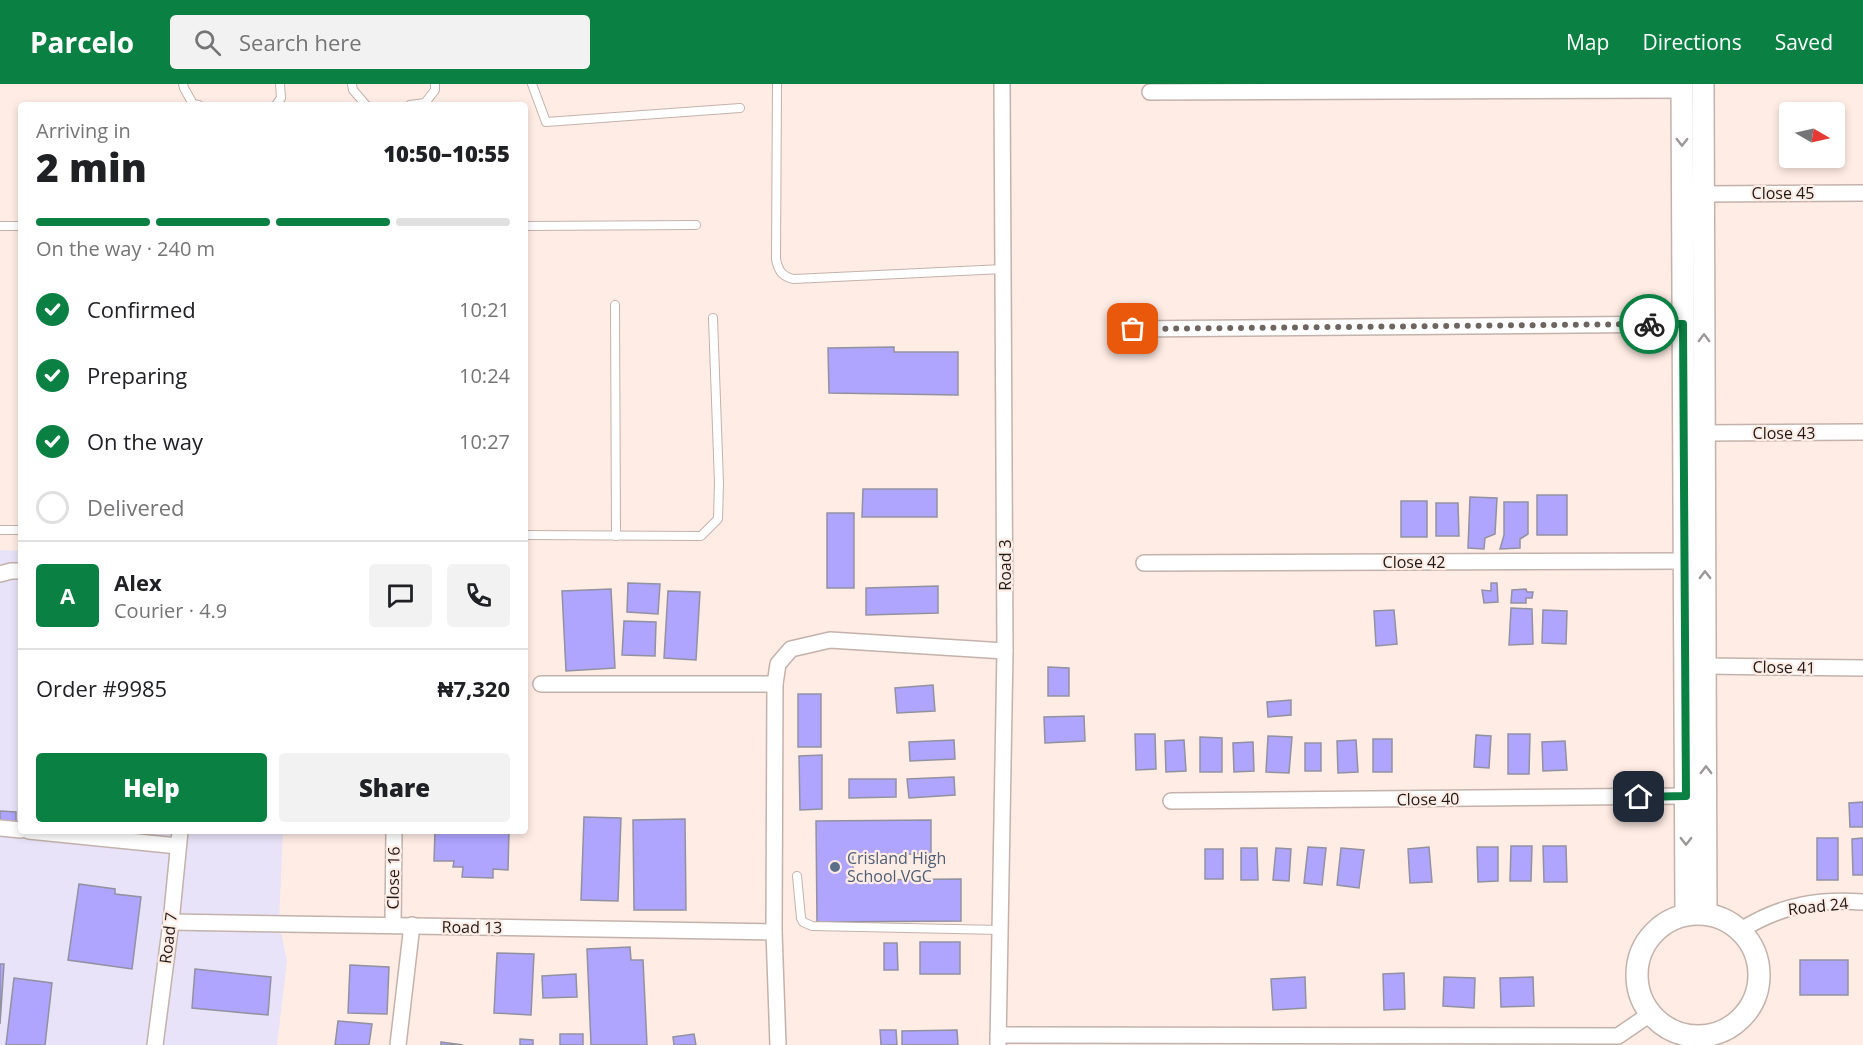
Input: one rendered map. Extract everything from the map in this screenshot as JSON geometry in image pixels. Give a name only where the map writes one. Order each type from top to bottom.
[{"type":"street","name":"Road 3","points":[[998,1040],[1005,651],[1002,84]]},
{"type":"street","points":[[1696,913],[1686,796],[1684,561],[1703,194],[1703,84]]},
{"type":"street","points":[[1150,92],[1682,87],[1683,324],[1694,367],[1704,433],[1705,666],[1696,913]]},
{"type":"street","name":"Close 45","points":[[1703,194],[1863,193]]},
{"type":"street","points":[[1133,329],[1683,324]]},
{"type":"street","name":"Close 43","points":[[1704,433],[1863,432]]},
{"type":"street","name":"Close 42","points":[[1143,563],[1684,561]]},
{"type":"street","points":[[0,574],[18,571]]},
{"type":"street","points":[[778,1045],[774,932],[775,684],[778,664],[791,648],[830,640],[1005,651]]},
{"type":"street","name":"Close 41","points":[[1705,666],[1863,668]]},
{"type":"street","points":[[541,684],[775,684]]},
{"type":"street","name":"Close 40","points":[[1171,801],[1686,796]]},
{"type":"street","points":[[0,828],[18,830]]},
{"type":"street","points":[[93,834],[179,838]]},
{"type":"street","name":"Close 16","points":[[393,925],[394,834]]},
{"type":"street","name":"Road 7","points":[[155,1045],[179,838]]},
{"type":"street","name":"Road 24","points":[[1741,930],[1785,908],[1836,900],[1863,902]]},
{"type":"street","points":[[1666,1028],[1685,1036],[1721,1038],[1741,1019],[1753,1003],[1760,984],[1759,964],[1753,946],[1741,930],[1725,918],[1696,913],[1667,921],[1651,935],[1640,953],[1636,974],[1640,995],[1650,1014],[1666,1028],[1678,1045]]},
{"type":"street","name":"Road 13","points":[[171,922],[774,932]]},
{"type":"street","points":[[398,1045],[412,925]]},
{"type":"street","points":[[998,1040],[1618,1036],[1650,1014]]},
{"type":"lane","points":[[183,84],[192,102]]},
{"type":"lane","points":[[278,102],[281,98],[280,84]]},
{"type":"lane","points":[[352,84],[353,90],[363,102]]},
{"type":"lane","points":[[426,102],[435,90],[435,84]]},
{"type":"lane","points":[[532,84],[546,122],[741,108]]},
{"type":"lane","points":[[777,84],[776,259],[782,274],[794,279],[1003,269]]},
{"type":"lane","points":[[528,226],[696,225]]},
{"type":"lane","points":[[0,226],[18,226]]},
{"type":"lane","points":[[615,305],[616,536]]},
{"type":"lane","points":[[528,535],[700,536],[718,519],[719,483],[713,318]]},
{"type":"lane","points":[[0,530],[18,530]]},
{"type":"lane","points":[[797,876],[801,918],[807,925],[1000,930]]},
{"type":"shaded area","points":[[0,550],[18,551],[18,834],[283,834],[279,923],[287,961],[277,1045],[0,1045]]},
{"type":"building","points":[[894,347],[894,352],[958,352],[958,395],[829,393],[828,348]]},
{"type":"building","points":[[863,489],[937,489],[937,517],[862,517]]},
{"type":"building","points":[[1537,495],[1567,495],[1567,535],[1537,535]]},
{"type":"building","points":[[1470,497],[1497,498],[1495,534],[1485,538],[1484,549],[1468,548]]},
{"type":"building","points":[[1401,501],[1427,501],[1427,537],[1401,537]]},
{"type":"building","points":[[1504,502],[1528,502],[1528,534],[1520,539],[1520,548],[1500,549],[1504,535]]},
{"type":"building","points":[[1436,503],[1458,503],[1459,536],[1436,536]]},
{"type":"building","points":[[827,513],[854,513],[854,588],[827,588]]},
{"type":"building","points":[[628,583],[660,584],[658,614],[627,612]]},
{"type":"building","points":[[1491,583],[1497,583],[1498,602],[1484,603],[1482,590],[1491,591]]},
{"type":"building","points":[[938,586],[938,613],[866,615],[866,588]]},
{"type":"building","points":[[611,589],[615,668],[566,671],[562,591]]},
{"type":"building","points":[[1526,589],[1527,592],[1533,592],[1532,598],[1526,598],[1526,603],[1511,603],[1512,590]]},
{"type":"building","points":[[668,591],[700,592],[696,660],[664,658]]},
{"type":"building","points":[[1511,608],[1532,609],[1533,644],[1509,645]]},
{"type":"building","points":[[1394,610],[1397,644],[1376,646],[1374,611]]},
{"type":"building","points":[[1543,610],[1567,611],[1566,644],[1542,643]]},
{"type":"building","points":[[624,621],[656,622],[655,656],[622,655]]},
{"type":"building","points":[[1048,667],[1069,668],[1069,696],[1048,696]]},
{"type":"building","points":[[933,685],[935,711],[897,713],[895,688]]},
{"type":"building","points":[[798,694],[821,694],[821,747],[798,747]]},
{"type":"building","points":[[1291,700],[1291,715],[1268,717],[1267,702]]},
{"type":"building","points":[[1084,716],[1085,741],[1045,743],[1044,717]]},
{"type":"building","points":[[1135,734],[1155,734],[1156,769],[1136,770]]},
{"type":"building","points":[[1508,734],[1530,734],[1529,774],[1508,774]]},
{"type":"building","points":[[1476,735],[1491,736],[1489,768],[1474,767]]},
{"type":"building","points":[[1268,736],[1292,737],[1289,773],[1266,772]]},
{"type":"building","points":[[1200,737],[1222,738],[1222,772],[1200,772]]},
{"type":"building","points":[[1373,739],[1392,739],[1392,772],[1373,772]]},
{"type":"building","points":[[954,740],[955,759],[910,761],[909,742]]},
{"type":"building","points":[[1184,740],[1186,771],[1166,772],[1165,741]]},
{"type":"building","points":[[1356,740],[1358,772],[1338,773],[1337,741]]},
{"type":"building","points":[[1565,741],[1567,770],[1543,771],[1542,742]]},
{"type":"building","points":[[1253,742],[1254,771],[1234,772],[1233,743]]},
{"type":"building","points":[[1305,743],[1321,743],[1321,771],[1305,771]]},
{"type":"building","points":[[822,755],[822,809],[800,810],[799,756]]},
{"type":"building","points":[[954,777],[955,795],[909,798],[907,779]]},
{"type":"building","points":[[849,779],[896,779],[896,797],[849,798]]},
{"type":"building","points":[[1863,802],[1863,827],[1850,827],[1849,803]]},
{"type":"building","points":[[0,811],[16,812],[16,822],[0,821]]},
{"type":"building","points":[[584,817],[621,818],[618,901],[581,900]]},
{"type":"building","points":[[685,819],[686,910],[634,910],[633,820]]},
{"type":"building","name":"Crisland High School VGC","points":[[931,820],[931,854],[853,854],[853,880],[961,879],[961,921],[817,922],[816,821]]},
{"type":"building","points":[[435,834],[509,834],[508,870],[493,869],[493,878],[462,877],[463,867],[453,867],[454,861],[434,861]]},
{"type":"building","points":[[1817,838],[1838,838],[1838,880],[1817,880]]},
{"type":"building","points":[[1863,838],[1863,875],[1853,875],[1852,839]]},
{"type":"building","points":[[1511,846],[1532,846],[1531,881],[1510,881]]},
{"type":"building","points":[[1543,846],[1566,846],[1567,882],[1544,882]]},
{"type":"building","points":[[1308,847],[1326,848],[1322,885],[1304,883]]},
{"type":"building","points":[[1429,847],[1432,882],[1410,883],[1408,849]]},
{"type":"building","points":[[1477,847],[1498,847],[1498,881],[1478,882]]},
{"type":"building","points":[[1241,848],[1257,848],[1258,880],[1241,880]]},
{"type":"building","points":[[1276,848],[1291,849],[1289,881],[1273,880]]},
{"type":"building","points":[[1341,848],[1364,850],[1359,888],[1337,885]]},
{"type":"building","points":[[1205,849],[1223,849],[1223,879],[1205,879]]},
{"type":"building","points":[[79,884],[115,889],[115,894],[141,897],[132,969],[68,960]]},
{"type":"building","points":[[920,942],[960,942],[960,974],[920,974]]},
{"type":"building","points":[[884,943],[897,943],[898,970],[884,970]]},
{"type":"building","points":[[630,947],[631,960],[643,960],[647,1045],[591,1045],[587,949]]},
{"type":"building","points":[[497,953],[534,954],[531,1015],[494,1013]]},
{"type":"building","points":[[1800,960],[1848,960],[1848,995],[1800,995]]},
{"type":"building","points":[[0,964],[4,964],[0,1024]]},
{"type":"building","points":[[350,965],[389,967],[387,1014],[348,1013]]},
{"type":"building","points":[[195,969],[271,977],[268,1015],[192,1008]]},
{"type":"building","points":[[1404,973],[1405,1009],[1384,1010],[1383,974]]},
{"type":"building","points":[[576,974],[577,997],[543,998],[542,976]]},
{"type":"building","points":[[1305,977],[1306,1008],[1273,1010],[1271,979]]},
{"type":"building","points":[[1444,977],[1475,978],[1474,1008],[1443,1006]]},
{"type":"building","points":[[1533,977],[1534,1006],[1501,1007],[1500,978]]},
{"type":"building","points":[[14,978],[52,983],[45,1045],[6,1045]]},
{"type":"building","points":[[338,1021],[372,1024],[369,1045],[335,1045]]},
{"type":"building","points":[[880,1030],[896,1030],[897,1045],[881,1045]]},
{"type":"building","points":[[957,1030],[958,1045],[902,1045],[902,1031]]},
{"type":"building","points":[[560,1034],[583,1034],[583,1045],[560,1045]]},
{"type":"building","points":[[694,1034],[696,1045],[674,1045],[673,1037]]},
{"type":"building","points":[[520,1039],[533,1040],[533,1045],[520,1045]]},
{"type":"building","points":[[441,1042],[463,1045],[441,1045]]},
{"type":"way so far","points":[[1133,329],[1649,324]]},
{"type":"place","name":"Crisland High School VGC","points":[[835,867]]},
{"type":"route","points":[[1639,797],[1686,796],[1683,324],[1649,324]]}]
